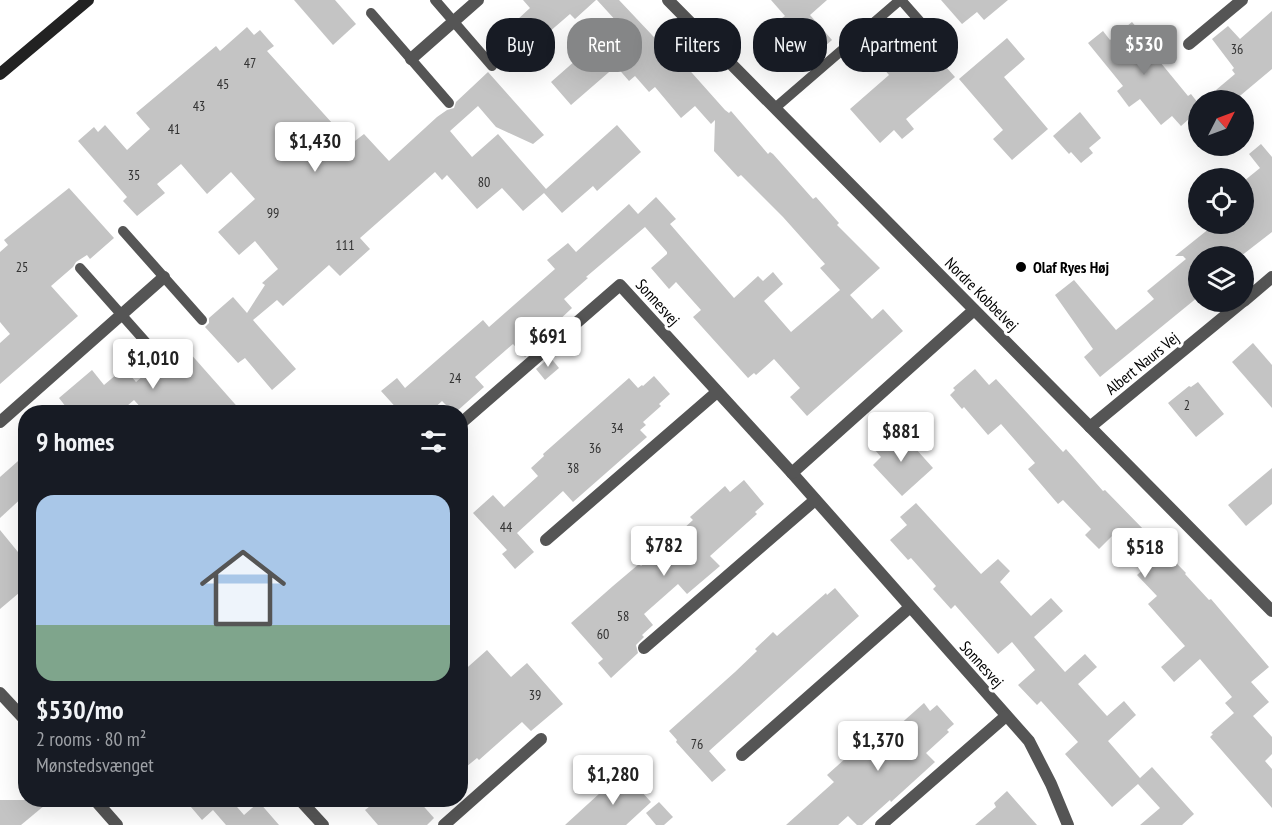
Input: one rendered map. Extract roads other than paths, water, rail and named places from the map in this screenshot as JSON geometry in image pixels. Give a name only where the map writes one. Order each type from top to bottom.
[{"type":"street","points":[[0,74],[88,0]]},
{"type":"street","points":[[411,59],[478,0]]},
{"type":"street","name":"Nordre Kobbelvej","points":[[668,0],[1272,611]]},
{"type":"street","points":[[1189,44],[1242,0]]},
{"type":"street","points":[[19,405],[164,277]]},
{"type":"street","name":"Albert Naurs Vej","points":[[1254,292],[1272,277]]},
{"type":"street","name":"Sonnesvej","points":[[468,417],[620,285],[792,473],[1029,741],[1051,784],[1068,825]]},
{"type":"street","points":[[792,473],[974,310]]},
{"type":"street","name":"Albert Naurs Vej","points":[[1090,427],[1230,312]]},
{"type":"street","points":[[546,540],[717,392]]},
{"type":"street","points":[[0,422],[18,406]]},
{"type":"street","points":[[644,648],[815,500]]},
{"type":"street","points":[[742,755],[909,608]]},
{"type":"street","points":[[0,693],[18,713]]},
{"type":"street","points":[[881,825],[1006,716]]},
{"type":"street","points":[[468,803],[541,738]]},
{"type":"street","points":[[104,807],[117,825]]},
{"type":"street","points":[[306,807],[323,825]]},
{"type":"street","points":[[444,825],[464,807]]},
{"type":"lane","points":[[435,0],[486,59]]},
{"type":"lane","points":[[775,108],[901,0],[917,18]]},
{"type":"lane","points":[[371,13],[449,103]]},
{"type":"lane","points":[[123,231],[202,320]]},
{"type":"lane","points":[[80,268],[159,357]]},
{"type":"place","name":"Olaf Ryes Høj","points":[[1021,267]]}]
